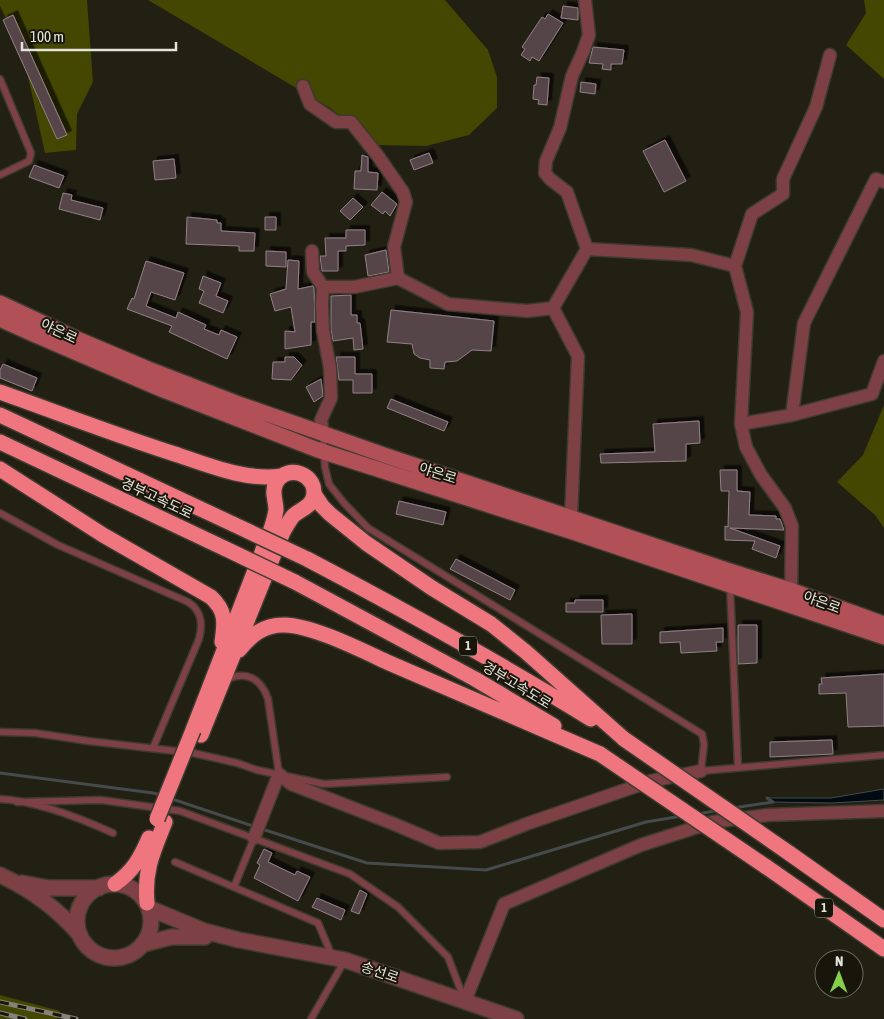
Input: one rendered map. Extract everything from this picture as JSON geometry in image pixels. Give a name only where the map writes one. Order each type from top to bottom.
[{"type":"highway","points":[[0,392],[142,444],[210,466],[250,476],[282,476],[292,472],[303,474],[312,485],[314,494],[322,506],[330,514],[366,543],[432,588],[491,624],[526,652],[624,739]]},
{"type":"highway","name":"경부고속도로","points":[[0,415],[308,559],[415,616],[533,683],[624,739],[884,920]]},
{"type":"highway","name":"경부고속도로","points":[[0,442],[295,582],[475,679],[600,754],[884,949]]},
{"type":"highway","points":[[0,469],[103,535],[211,597],[220,605],[224,621],[226,660],[224,681],[197,732]]},
{"type":"highway","points":[[148,906],[146,878],[161,820],[226,660],[287,524],[286,508],[274,486],[282,476]]},
{"type":"highway","points":[[226,660],[271,529],[276,509],[309,505],[314,494]]},
{"type":"highway","points":[[226,660],[264,628],[284,625],[297,626],[361,650],[600,754]]},
{"type":"highway","points":[[114,884],[127,875],[136,864],[161,820]]},
{"type":"main road","name":"야은로","points":[[0,303],[77,339],[148,369],[323,434],[730,572],[884,637]]},
{"type":"main road","name":"야은로","points":[[0,319],[161,389],[325,453],[576,533],[730,585],[791,598],[884,624]]},
{"type":"street","points":[[553,308],[587,249],[567,192],[545,173],[546,161],[560,128],[572,76],[584,52],[589,36],[585,0]]},
{"type":"street","points":[[791,598],[792,526],[785,508],[761,475],[746,447],[741,424],[748,312],[735,266],[752,214],[782,194],[783,179],[816,107],[830,55]]},
{"type":"street","points":[[303,86],[310,104],[336,122],[351,122],[403,192],[406,202],[394,247],[398,278]]},
{"type":"street","points":[[792,415],[804,323],[876,179],[884,182]]},
{"type":"street","points":[[587,249],[691,256],[735,266]]},
{"type":"street","points":[[312,251],[313,272],[324,287],[322,304],[323,330],[330,368],[331,398],[321,420],[323,434]]},
{"type":"street","points":[[324,287],[354,287],[398,278],[448,304],[527,311],[553,308]]},
{"type":"street","points":[[553,308],[578,356],[571,517]]},
{"type":"street","points":[[741,424],[792,415],[872,394],[884,361]]},
{"type":"street","points":[[254,838],[279,774],[291,784],[394,824],[439,844],[480,842],[651,781],[701,771]]},
{"type":"street","points":[[465,1001],[504,904],[641,846],[713,822],[768,815],[884,811]]},
{"type":"street","points":[[7,878],[49,888],[99,888],[114,884],[133,889],[148,906],[151,927],[144,944],[135,952],[117,958],[107,957],[92,950],[57,910],[7,878]]},
{"type":"street","points":[[80,935],[78,919],[80,908],[86,897],[99,888]]},
{"type":"street","points":[[148,906],[189,926],[239,940]]},
{"type":"street","points":[[144,944],[171,937],[185,936],[239,940]]},
{"type":"street","name":"송선로","points":[[239,940],[339,958],[516,1019]]},
{"type":"lane","points":[[0,79],[31,153],[29,161],[0,175]]},
{"type":"lane","points":[[323,434],[325,467],[329,484],[368,528],[702,734],[704,744],[701,771],[884,755]]},
{"type":"lane","points":[[0,512],[58,545],[188,602],[200,614],[202,626],[199,639],[153,748]]},
{"type":"lane","points":[[730,585],[738,767]]},
{"type":"lane","points":[[224,681],[233,676],[245,676],[255,680],[264,688],[268,700],[279,774]]},
{"type":"lane","points":[[0,732],[35,732],[97,742],[193,753],[324,784],[447,777]]},
{"type":"lane","points":[[0,799],[79,817],[113,833]]},
{"type":"lane","points":[[17,802],[101,800],[180,811],[350,874],[398,907],[448,957],[465,1001]]},
{"type":"lane","points":[[234,887],[254,838]]},
{"type":"lane","points":[[175,862],[318,923],[339,958],[311,1019]]},
{"type":"shaded area","points":[[0,0],[87,0],[93,82],[77,114],[76,150],[45,153],[23,54],[0,6]]},
{"type":"shaded area","points":[[148,0],[445,0],[488,50],[497,77],[497,108],[469,135],[426,146],[376,145],[330,108]]},
{"type":"shaded area","points":[[864,0],[884,0],[884,79],[846,45],[866,13]]},
{"type":"shaded area","points":[[884,405],[884,528],[875,515],[837,482],[863,455]]},
{"type":"shaded area","points":[[884,789],[884,800],[832,803],[773,802],[767,798],[831,798]]},
{"type":"shaded area","points":[[0,995],[60,1011],[57,1019],[0,1019]]},
{"type":"building","points":[[563,6],[578,8],[578,20],[561,18]]},
{"type":"building","points":[[548,14],[563,23],[539,61],[532,57],[530,61],[521,55],[525,49],[522,47],[542,17],[545,19]]},
{"type":"building","points":[[13,15],[67,135],[57,139],[3,20]]},
{"type":"building","points":[[593,47],[624,50],[622,64],[611,64],[611,70],[602,69],[603,64],[589,63]]},
{"type":"building","points":[[537,77],[549,78],[547,105],[538,104],[539,100],[533,99],[534,85],[536,85]]},
{"type":"building","points":[[581,82],[596,84],[595,94],[580,92]]},
{"type":"building","points":[[665,140],[686,181],[664,192],[643,151]]},
{"type":"building","points":[[429,153],[433,163],[414,170],[410,160]]},
{"type":"building","points":[[362,155],[368,157],[368,172],[378,173],[377,190],[354,189],[355,171],[361,171]]},
{"type":"building","points":[[174,159],[176,178],[155,180],[153,161]]},
{"type":"building","points":[[34,165],[64,176],[59,188],[29,177]]},
{"type":"building","points":[[382,192],[397,204],[390,216],[385,211],[383,214],[371,205]]},
{"type":"building","points":[[63,193],[72,195],[71,200],[103,208],[100,220],[59,209]]},
{"type":"building","points":[[353,198],[363,207],[350,220],[340,211]]},
{"type":"building","points":[[187,217],[217,220],[217,223],[221,223],[221,231],[255,233],[254,251],[239,251],[239,246],[186,244]]},
{"type":"building","points":[[265,217],[276,217],[276,230],[265,230]]},
{"type":"building","points":[[346,230],[365,230],[365,245],[346,246],[346,251],[338,251],[338,271],[322,271],[320,256],[326,256],[325,238],[346,238]]},
{"type":"building","points":[[386,250],[389,272],[368,276],[365,255]]},
{"type":"building","points":[[266,251],[286,252],[286,267],[266,266]]},
{"type":"building","points":[[288,260],[299,261],[298,289],[313,286],[314,288],[315,322],[311,322],[311,345],[285,349],[285,331],[295,332],[291,307],[275,311],[270,294],[286,289]]},
{"type":"building","points":[[146,261],[184,273],[175,300],[151,292],[146,306],[176,318],[178,312],[206,325],[204,329],[219,335],[221,330],[237,337],[227,359],[169,332],[172,326],[127,309],[132,298],[134,299]]},
{"type":"building","points":[[203,276],[221,283],[216,296],[228,301],[223,313],[199,303],[204,291],[199,289]]},
{"type":"building","points":[[351,295],[351,315],[357,315],[357,323],[360,323],[363,349],[354,350],[353,338],[333,341],[331,296]]},
{"type":"building","points":[[391,310],[494,321],[491,351],[472,350],[457,361],[445,362],[444,369],[430,368],[430,360],[420,358],[414,354],[412,344],[387,342]]},
{"type":"building","points":[[285,357],[294,357],[302,365],[291,380],[272,379],[273,362],[285,362]]},
{"type":"building","points":[[336,357],[355,357],[355,374],[372,374],[372,393],[353,393],[353,380],[339,380]]},
{"type":"building","points":[[3,364],[37,378],[32,391],[0,378],[0,370]]},
{"type":"building","points":[[321,379],[323,396],[314,402],[306,387]]},
{"type":"building","points":[[391,399],[448,422],[444,431],[387,408]]},
{"type":"building","points":[[699,421],[700,443],[686,444],[686,461],[601,463],[600,454],[655,452],[653,424]]},
{"type":"building","points":[[720,470],[737,470],[737,491],[750,492],[749,515],[776,516],[776,519],[780,519],[784,530],[730,528],[780,546],[776,558],[752,549],[755,541],[725,540],[725,526],[728,527],[729,491],[721,491]]},
{"type":"building","points":[[399,501],[446,512],[443,525],[396,514]]},
{"type":"building","points":[[456,559],[515,590],[510,600],[450,569]]},
{"type":"building","points":[[575,600],[603,600],[603,612],[566,612],[566,603],[575,603]]},
{"type":"building","points":[[632,614],[632,644],[602,644],[601,615]]},
{"type":"building","points":[[738,625],[757,625],[757,663],[738,664]]},
{"type":"building","points":[[723,628],[723,642],[716,642],[717,651],[681,653],[680,642],[660,643],[660,632]]},
{"type":"building","points":[[884,674],[884,726],[848,727],[846,693],[819,694],[819,684],[822,684],[821,678]]},
{"type":"building","points":[[832,740],[833,754],[770,757],[770,742]]},
{"type":"building","points":[[264,849],[272,853],[268,862],[295,875],[297,871],[310,877],[298,901],[254,878],[260,865],[257,863]]},
{"type":"building","points":[[360,890],[367,894],[359,914],[351,911]]},
{"type":"building","points":[[317,898],[345,910],[341,920],[312,907]]},
{"type":"waterway","points":[[0,773],[161,795]]},
{"type":"waterway","points":[[169,798],[256,827]]},
{"type":"waterway","points":[[733,808],[773,802],[767,798]]},
{"type":"waterway","points":[[698,814],[719,810]]},
{"type":"waterway","points":[[262,829],[367,863],[486,870],[646,822],[682,816]]},
{"type":"railway","points":[[0,1002],[76,1019]]},
{"type":"railway","points":[[0,1013],[25,1019]]}]
